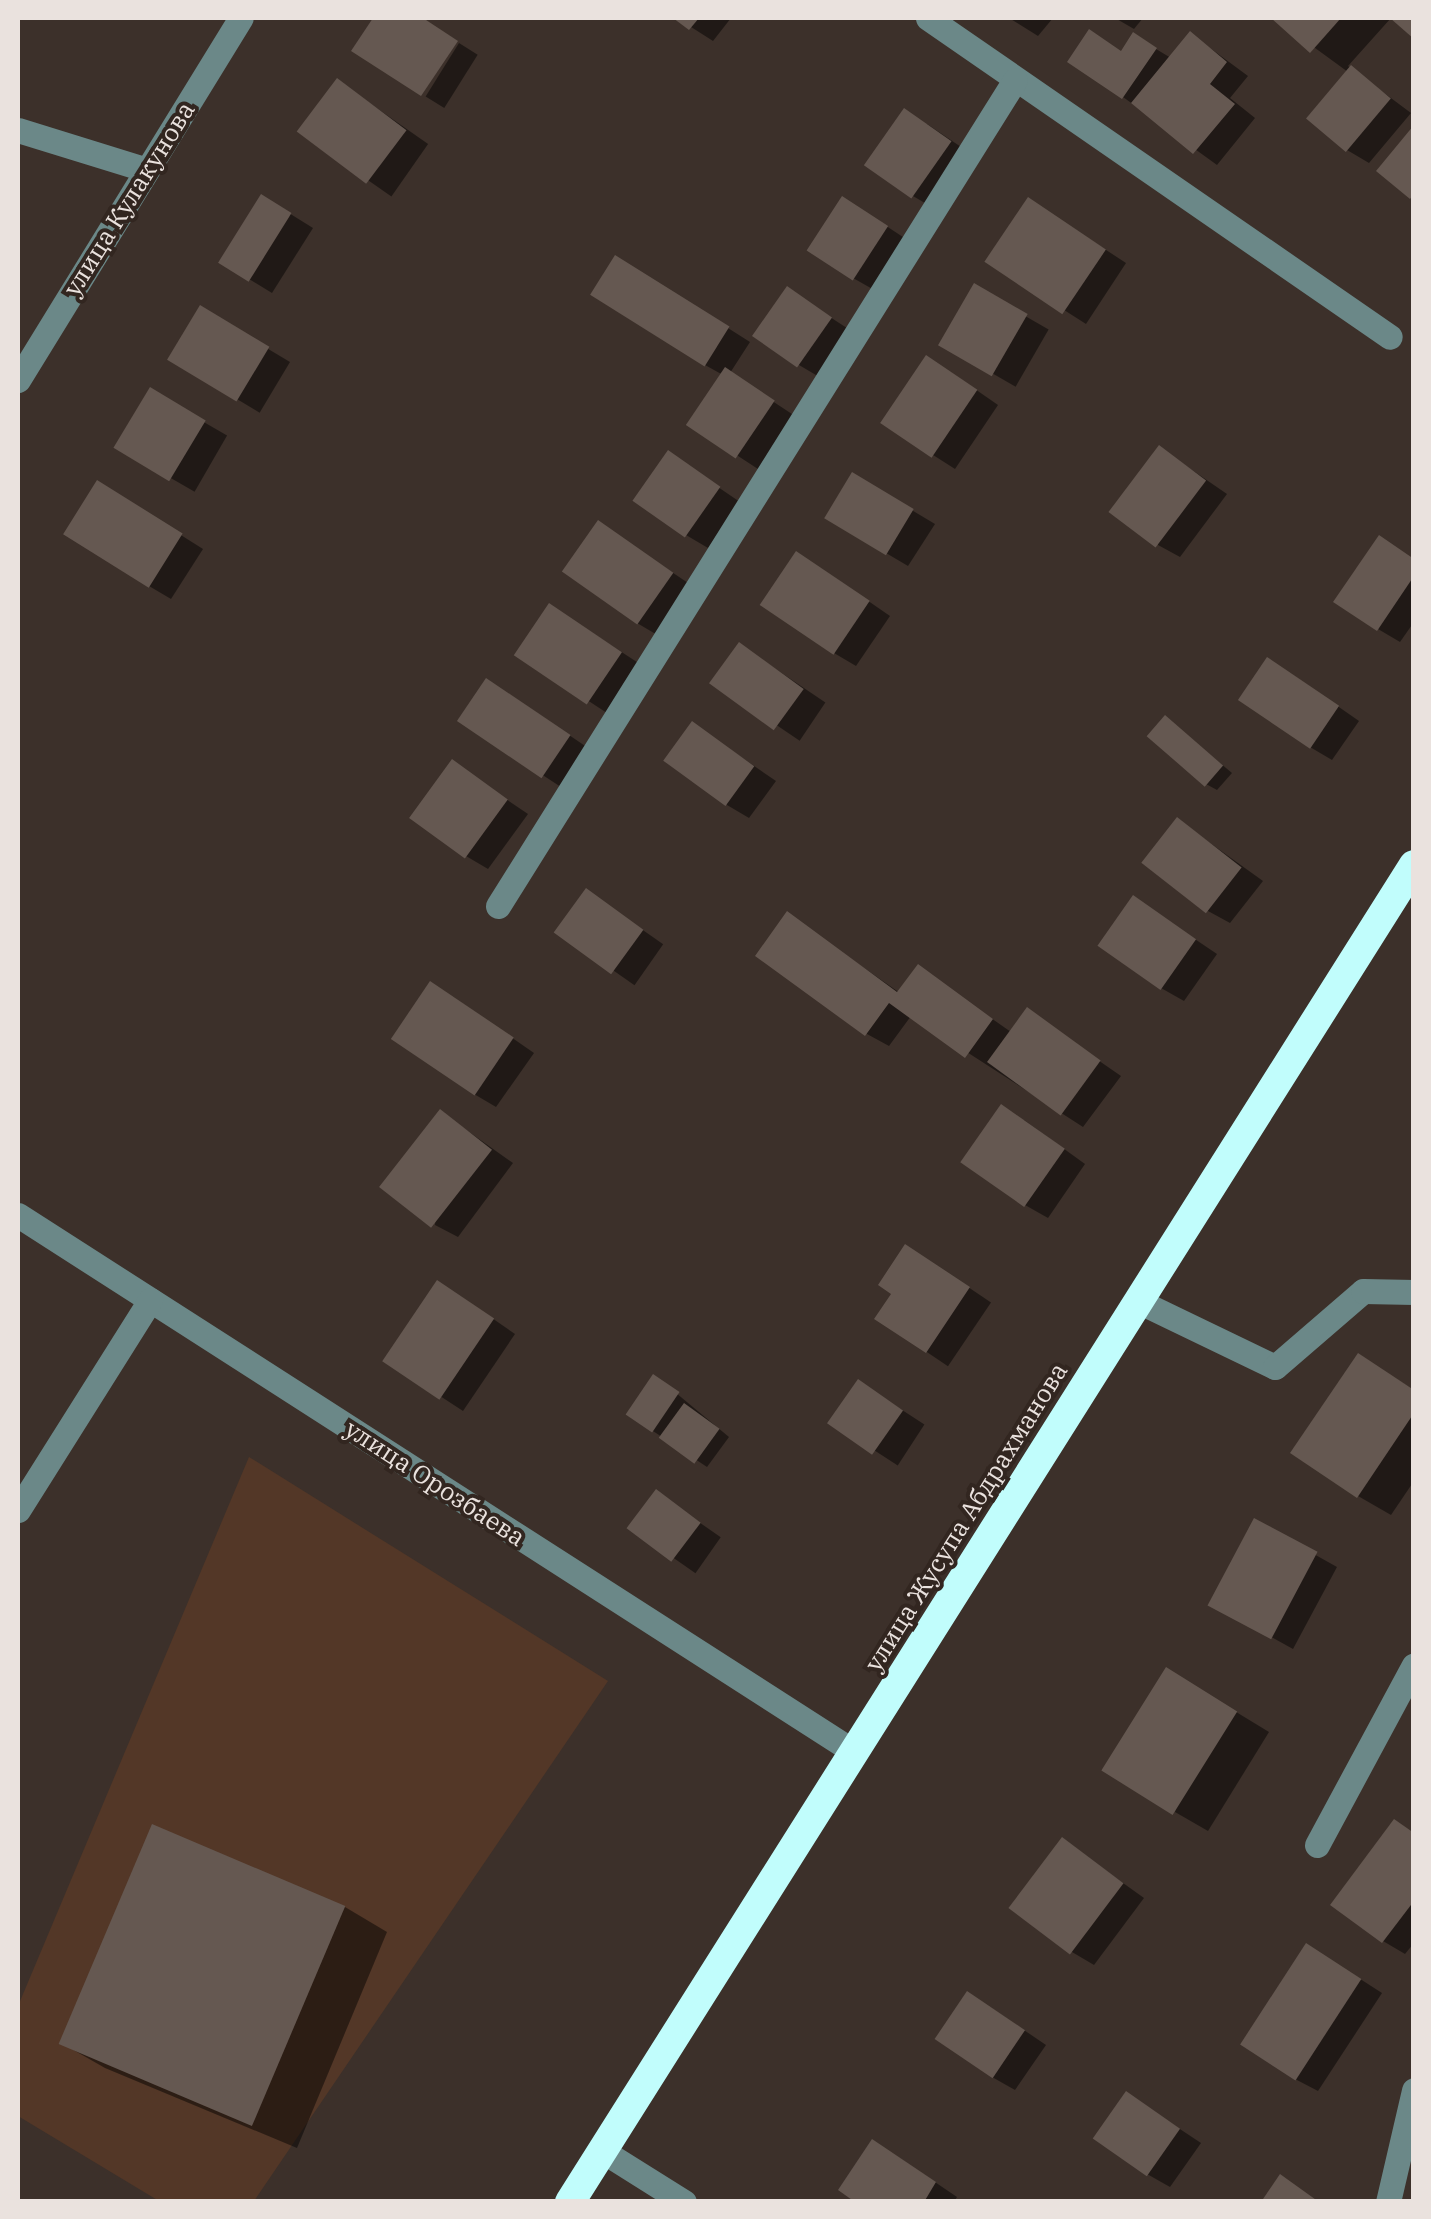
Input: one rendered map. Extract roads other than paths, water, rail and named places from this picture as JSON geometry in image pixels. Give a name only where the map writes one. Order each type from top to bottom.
[{"type":"highway","name":"улица Жусупа Абдрахманова","points":[[570,2202],[1414,865]]},
{"type":"street","name":"улица Кулакунова","points":[[18,380],[241,18]]},
{"type":"street","points":[[928,18],[1390,336]]},
{"type":"street","points":[[498,906],[1015,80]]},
{"type":"street","points":[[18,130],[147,170]]},
{"type":"street","name":"улица Орозбаева","points":[[18,1215],[852,1751]]},
{"type":"street","points":[[1138,1302],[1276,1367],[1363,1292],[1414,1292]]},
{"type":"street","points":[[18,1510],[150,1300]]},
{"type":"street","points":[[1317,1846],[1414,1664]]},
{"type":"street","points":[[1388,2202],[1414,2090]]},
{"type":"street","points":[[601,2150],[684,2202]]}]
